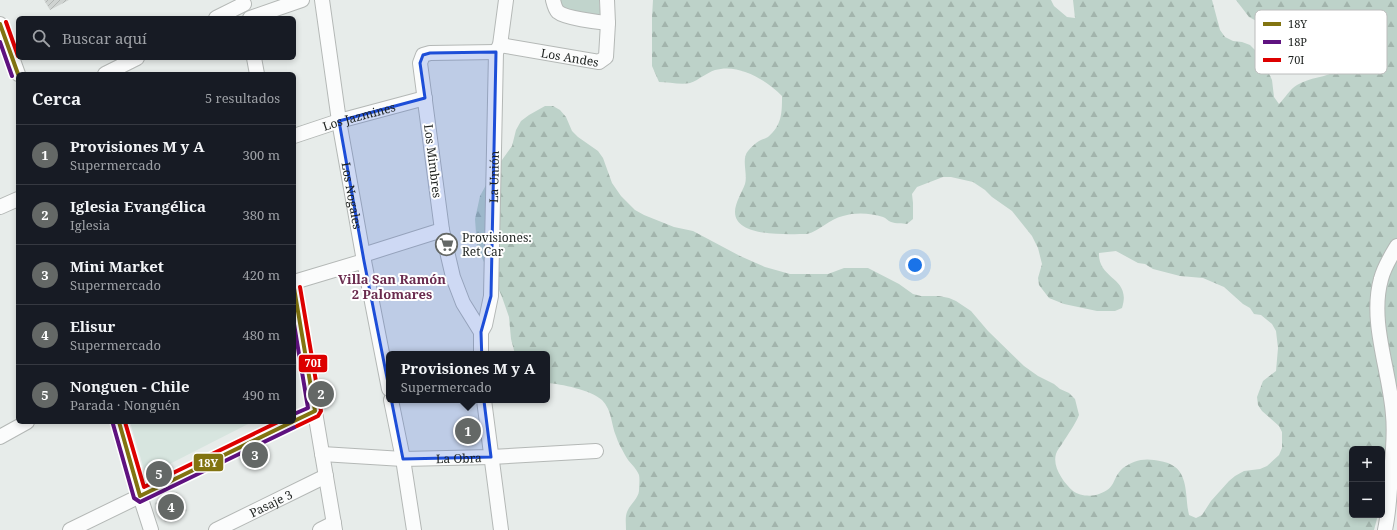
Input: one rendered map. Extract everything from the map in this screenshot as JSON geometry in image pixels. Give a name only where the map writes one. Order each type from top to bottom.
[{"type":"street","points":[[254,16],[302,0]]},
{"type":"street","name":"Los Nogales","points":[[322,0],[339,121],[363,258],[386,374]]},
{"type":"street","name":"La Unión","points":[[481,351],[481,332],[485,326],[491,296],[498,49],[506,0]]},
{"type":"street","points":[[553,0],[556,9],[560,13],[569,17],[608,23]]},
{"type":"street","name":"Los Andes","points":[[498,49],[599,62],[606,57],[608,23],[607,0]]},
{"type":"street","points":[[220,16],[244,2],[248,16]]},
{"type":"street","points":[[0,24],[17,72]]},
{"type":"street","name":"Los Mimbres","points":[[481,332],[463,302],[453,277],[442,230],[420,62],[423,55],[430,53],[498,49]]},
{"type":"street","points":[[109,72],[133,60]]},
{"type":"street","points":[[254,60],[257,72]]},
{"type":"street","name":"Los Jazmines","points":[[296,135],[339,121],[425,98]]},
{"type":"street","points":[[0,207],[16,200]]},
{"type":"street","points":[[296,281],[442,230]]},
{"type":"street","points":[[1385,530],[1389,502],[1394,429],[1392,404],[1379,331],[1378,300],[1381,277],[1397,246]]},
{"type":"street","points":[[296,300],[334,527],[320,530]]},
{"type":"street","points":[[392,403],[403,459],[414,530]]},
{"type":"street","points":[[484,403],[501,530]]},
{"type":"street","points":[[296,420],[315,411]]},
{"type":"street","points":[[0,437],[23,424]]},
{"type":"street","points":[[120,424],[151,530]]},
{"type":"street","points":[[70,530],[289,424]]},
{"type":"street","name":"La Obra","points":[[322,454],[403,459],[491,457],[596,451]]},
{"type":"street","name":"Pasaje 3","points":[[216,530],[326,476]]},
{"type":"highlighted area","points":[[496,52],[491,296],[481,332],[483,393],[491,457],[403,459],[364,261],[339,121],[425,98],[420,63],[423,55],[430,53]]},
{"type":"shaded area","points":[[131,424],[248,424],[146,476]]},
{"type":"green space","points":[[557,0],[599,0],[601,19],[560,12]]},
{"type":"green space","points":[[653,0],[1051,0],[1054,6],[1067,17],[1075,18],[1073,0],[1212,0],[1220,30],[1225,37],[1233,41],[1250,45],[1255,50],[1255,74],[1269,74],[1272,80],[1274,97],[1279,104],[1294,87],[1307,80],[1331,74],[1387,74],[1387,10],[1255,10],[1255,20],[1249,17],[1236,0],[1397,0],[1397,436],[1386,462],[1385,469],[1385,446],[1349,446],[1349,518],[1377,518],[1374,530],[626,530],[627,512],[637,497],[639,491],[639,475],[619,444],[608,408],[602,400],[591,393],[568,386],[550,383],[550,351],[514,351],[511,339],[509,317],[502,297],[494,284],[477,247],[475,219],[480,196],[492,174],[512,146],[516,130],[521,121],[545,106],[553,106],[560,110],[566,117],[572,131],[598,151],[603,158],[612,183],[621,196],[635,210],[644,215],[674,227],[693,231],[740,256],[765,267],[790,274],[828,274],[844,268],[868,268],[899,284],[913,294],[949,298],[971,311],[988,331],[1024,366],[1038,376],[1069,393],[1075,399],[1079,415],[1057,451],[1055,459],[1057,469],[1066,484],[1076,493],[1086,496],[1093,496],[1105,492],[1109,489],[1119,472],[1130,464],[1146,459],[1161,461],[1172,465],[1181,474],[1184,481],[1189,515],[1196,518],[1202,515],[1211,501],[1235,476],[1244,471],[1260,469],[1267,466],[1279,455],[1282,448],[1282,432],[1279,426],[1262,411],[1258,405],[1257,397],[1263,381],[1276,371],[1278,348],[1276,331],[1272,324],[1261,315],[1254,314],[1250,308],[1243,304],[1224,287],[1203,278],[1180,276],[1153,269],[1116,251],[1099,253],[1100,262],[1104,269],[1119,284],[1122,290],[1124,298],[1122,308],[1115,311],[1097,311],[1064,304],[1049,298],[1039,285],[1038,278],[1042,264],[1038,248],[1032,236],[1012,211],[973,182],[951,177],[943,177],[917,187],[912,194],[913,219],[907,224],[893,223],[884,217],[858,214],[838,218],[807,234],[777,234],[753,230],[744,226],[737,220],[735,212],[737,201],[746,180],[745,158],[749,150],[760,140],[768,137],[779,123],[782,96],[768,84],[752,74],[743,71],[724,68],[715,70],[690,83],[679,84],[659,82],[652,66]]},
{"type":"building","points":[[44,0],[69,0],[50,10]]},
{"type":"building","points":[[177,492],[187,511],[165,522],[155,503]]},
{"type":"transit line","name":"70I","points":[[6,22],[16,50]]},
{"type":"transit line","name":"18Y","points":[[0,24],[17,72]]},
{"type":"transit line","name":"18P","points":[[0,42],[12,76]]},
{"type":"transit line","name":"70I","points":[[297,426],[318,416],[321,411],[300,287]]},
{"type":"transit line","name":"18Y","points":[[296,300],[315,411],[296,420]]},
{"type":"transit line","name":"18P","points":[[296,336],[308,408],[296,413]]},
{"type":"transit line","name":"18P","points":[[113,424],[134,498],[140,502],[295,427]]},
{"type":"transit line","name":"18Y","points":[[120,424],[140,496],[288,424]]},
{"type":"transit line","name":"70I","points":[[126,424],[144,487],[274,424]]},
{"type":"place","name":"Provisiones: Ret Car","points":[[446,244]]},
{"type":"place","name":"Iglesia Evangélica","points":[[321,394]]},
{"type":"place","name":"Provisiones M y A","points":[[468,431]]},
{"type":"place","name":"Mini Market","points":[[255,455]]},
{"type":"place","name":"Nonguen - Chile","points":[[159,474]]},
{"type":"place","name":"Elisur","points":[[171,507]]},
{"type":"district","name":"Villa San Ramón 2 Palomares","points":[[392,286]]}]
